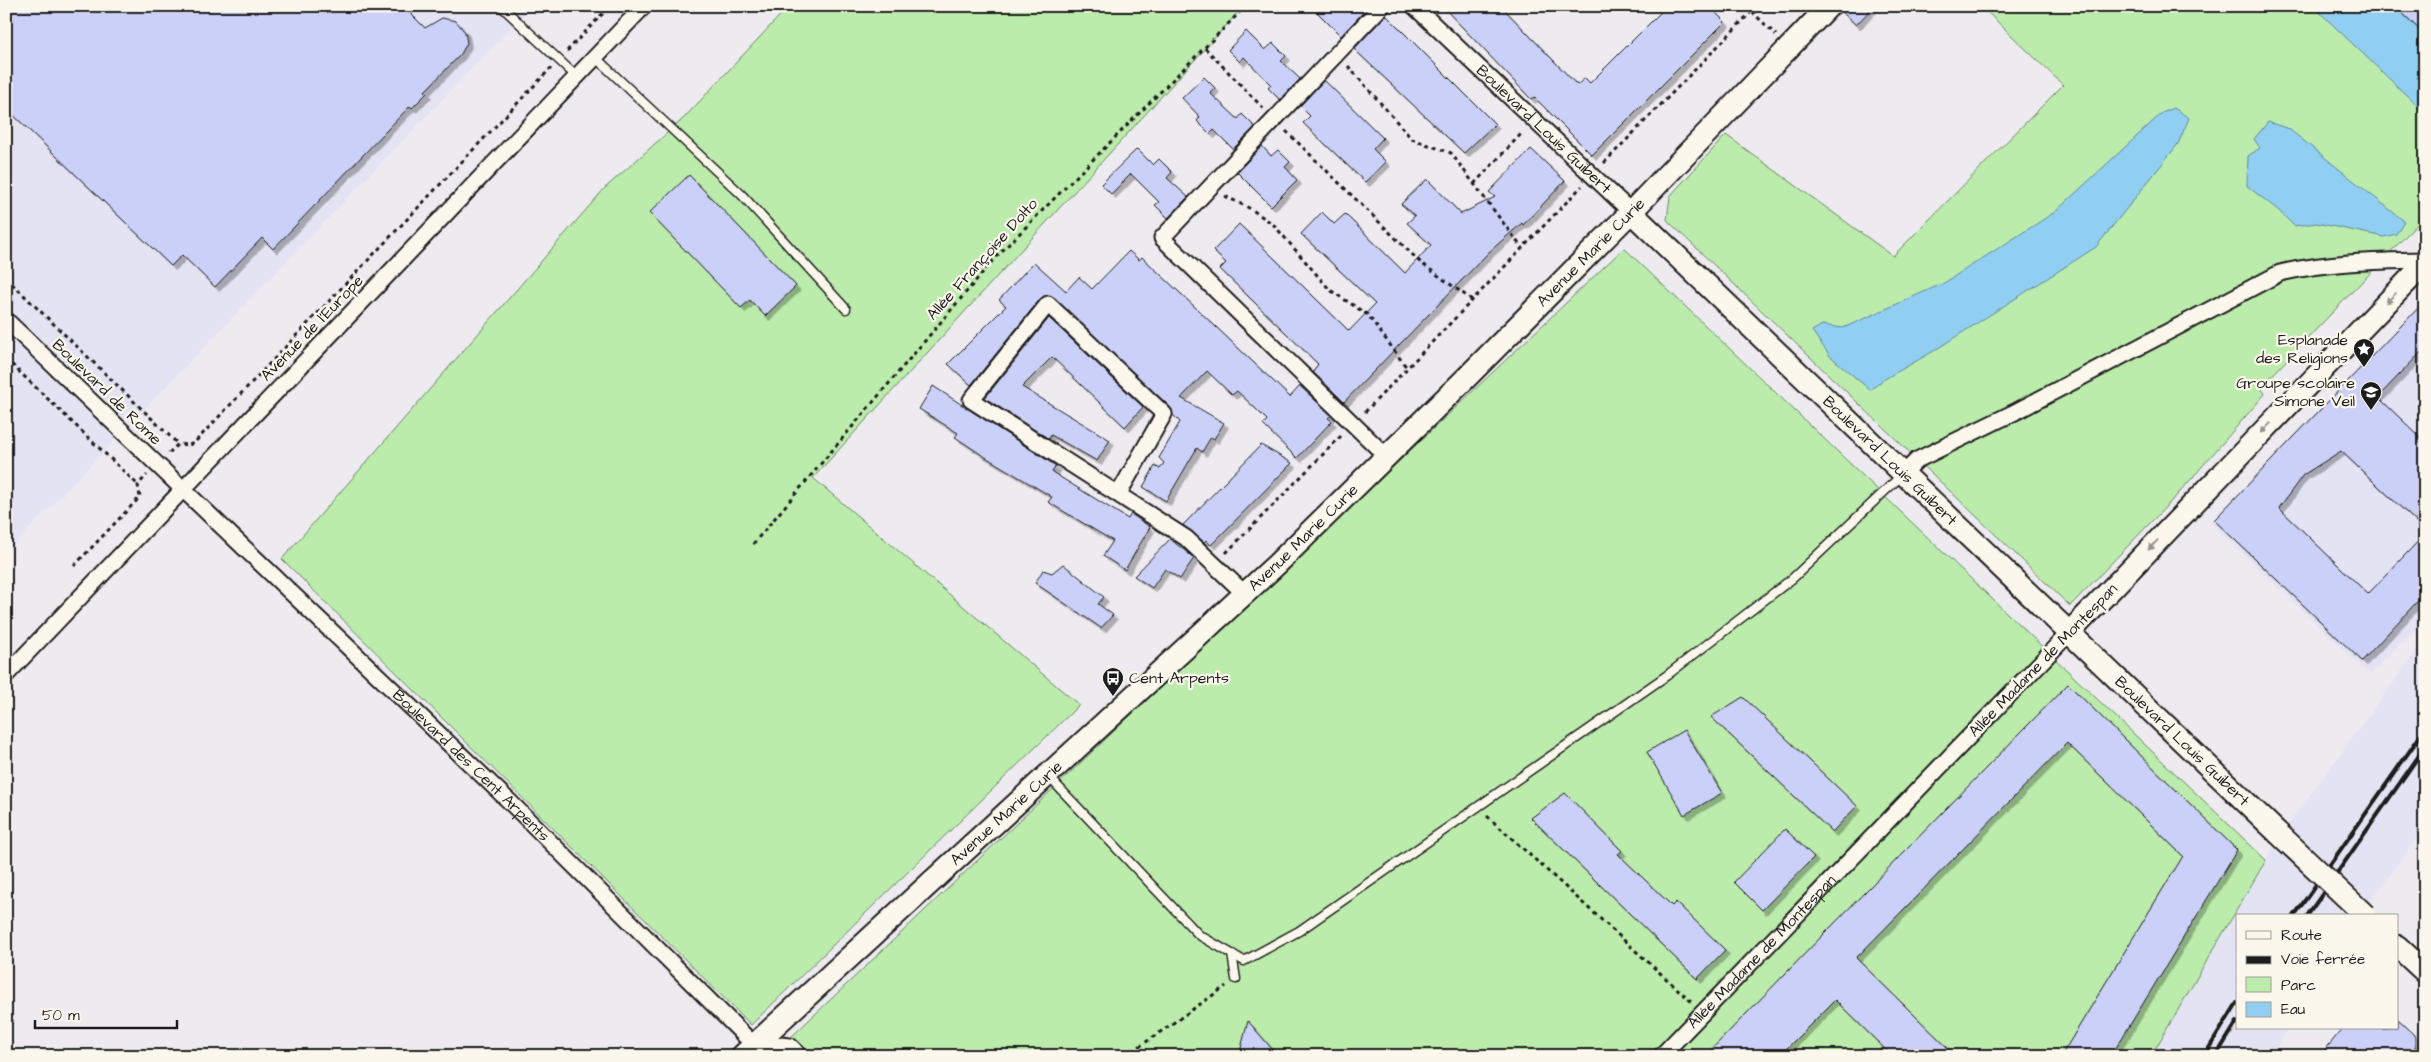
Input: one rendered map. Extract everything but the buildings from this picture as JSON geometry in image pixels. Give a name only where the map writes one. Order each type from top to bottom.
[{"type":"street","name":"Avenue de l'Europe","points":[[6,675],[644,6]]},
{"type":"street","points":[[1382,6],[1162,238],[1386,456]]},
{"type":"street","name":"Boulevard Louis Guibert","points":[[1414,6],[2363,914]]},
{"type":"street","name":"Avenue Marie Curie","points":[[753,1052],[1047,775],[1244,593],[1386,456],[1631,212],[1829,6]]},
{"type":"street","points":[[1904,473],[1917,460],[2026,406],[2280,273],[2296,269],[2381,261],[2425,262]]},
{"type":"street","name":"Allée Madame de Montespan","points":[[1666,1054],[1703,1012],[2425,262]]},
{"type":"street","points":[[1119,494],[1164,414],[1048,304],[971,400],[1186,538],[1216,564],[1244,593]]},
{"type":"street","name":"Boulevard de Rome","points":[[6,320],[183,489]]},
{"type":"street","name":"Boulevard des Cent Arpents","points":[[183,489],[510,802],[753,1052]]},
{"type":"street","points":[[2398,947],[2425,972]]},
{"type":"street","points":[[753,1052],[789,1049],[796,1056]]},
{"type":"lane","points":[[501,6],[576,76]]},
{"type":"lane","points":[[595,57],[742,195],[846,308]]},
{"type":"lane","points":[[1047,775],[1199,935],[1244,961],[1299,931],[1666,676],[1793,578],[1904,473]]},
{"type":"lane","points":[[1232,954],[1236,979]]},
{"type":"path","points":[[6,278],[178,444],[189,445],[194,442],[610,6]]},
{"type":"path","name":"Allée Françoise Dolto","points":[[753,544],[995,258],[1246,6]]},
{"type":"path","points":[[1746,6],[1790,47]]},
{"type":"path","points":[[1216,564],[1757,6]]},
{"type":"path","points":[[1204,48],[1274,120],[1421,263],[1472,300]]},
{"type":"path","points":[[1337,53],[1412,139],[1451,153],[1522,248]]},
{"type":"path","points":[[1474,184],[1534,120]]},
{"type":"path","points":[[1209,189],[1252,209],[1273,224],[1330,290],[1368,315],[1407,368]]},
{"type":"path","points":[[6,359],[138,485],[140,498],[74,566]]},
{"type":"path","points":[[138,485],[178,444]]},
{"type":"path","points":[[1478,807],[1703,1012]]},
{"type":"path","points":[[1126,1056],[1236,979]]},
{"type":"shaded area","points":[[6,6],[532,6],[6,553]]},
{"type":"shaded area","name":"Groupe scolaire Simone Veil","points":[[2425,299],[2425,618],[2370,675],[2210,523]]},
{"type":"shaded area","points":[[2425,640],[2425,827],[2361,914],[2236,914],[2236,1030],[2287,1030],[2271,1056],[2151,1056],[2286,827]]},
{"type":"green space","points":[[789,6],[1244,6],[813,478],[1079,705],[751,1025],[282,559],[605,188],[683,119]]},
{"type":"green space","points":[[1981,6],[2425,6],[2425,216],[2261,387],[2265,394],[2180,492],[2070,606],[1667,220],[1670,196],[1726,135],[1893,256],[2063,85]]},
{"type":"green space","points":[[1624,248],[2266,860],[2151,1056],[771,1056]]},
{"type":"water","points":[[2313,6],[2395,6],[2424,33],[2419,39],[2425,45],[2425,113]]},
{"type":"water","points":[[2174,108],[2189,118],[2178,144],[2096,247],[1932,352],[1883,380],[1870,390],[1830,356],[1812,331],[1822,325],[1843,328],[1944,283],[2055,212],[2162,113]]},
{"type":"water","points":[[2268,122],[2289,129],[2404,221],[2396,234],[2384,237],[2317,223],[2294,226],[2278,210],[2247,186],[2248,156],[2260,148],[2254,139]]},
{"type":"railway","points":[[2295,914],[2425,729]]},
{"type":"railway","points":[[2308,914],[2425,747]]},
{"type":"railway","points":[[2204,1056],[2236,1005]]},
{"type":"railway","points":[[2216,1056],[2236,1024]]},
{"type":"place","name":"Esplanade des Religions","points":[[2364,368]]},
{"type":"place","name":"Groupe scolaire Simone Veil","points":[[2371,411]]},
{"type":"place","name":"Cent Arpents","points":[[1113,697]]}]
